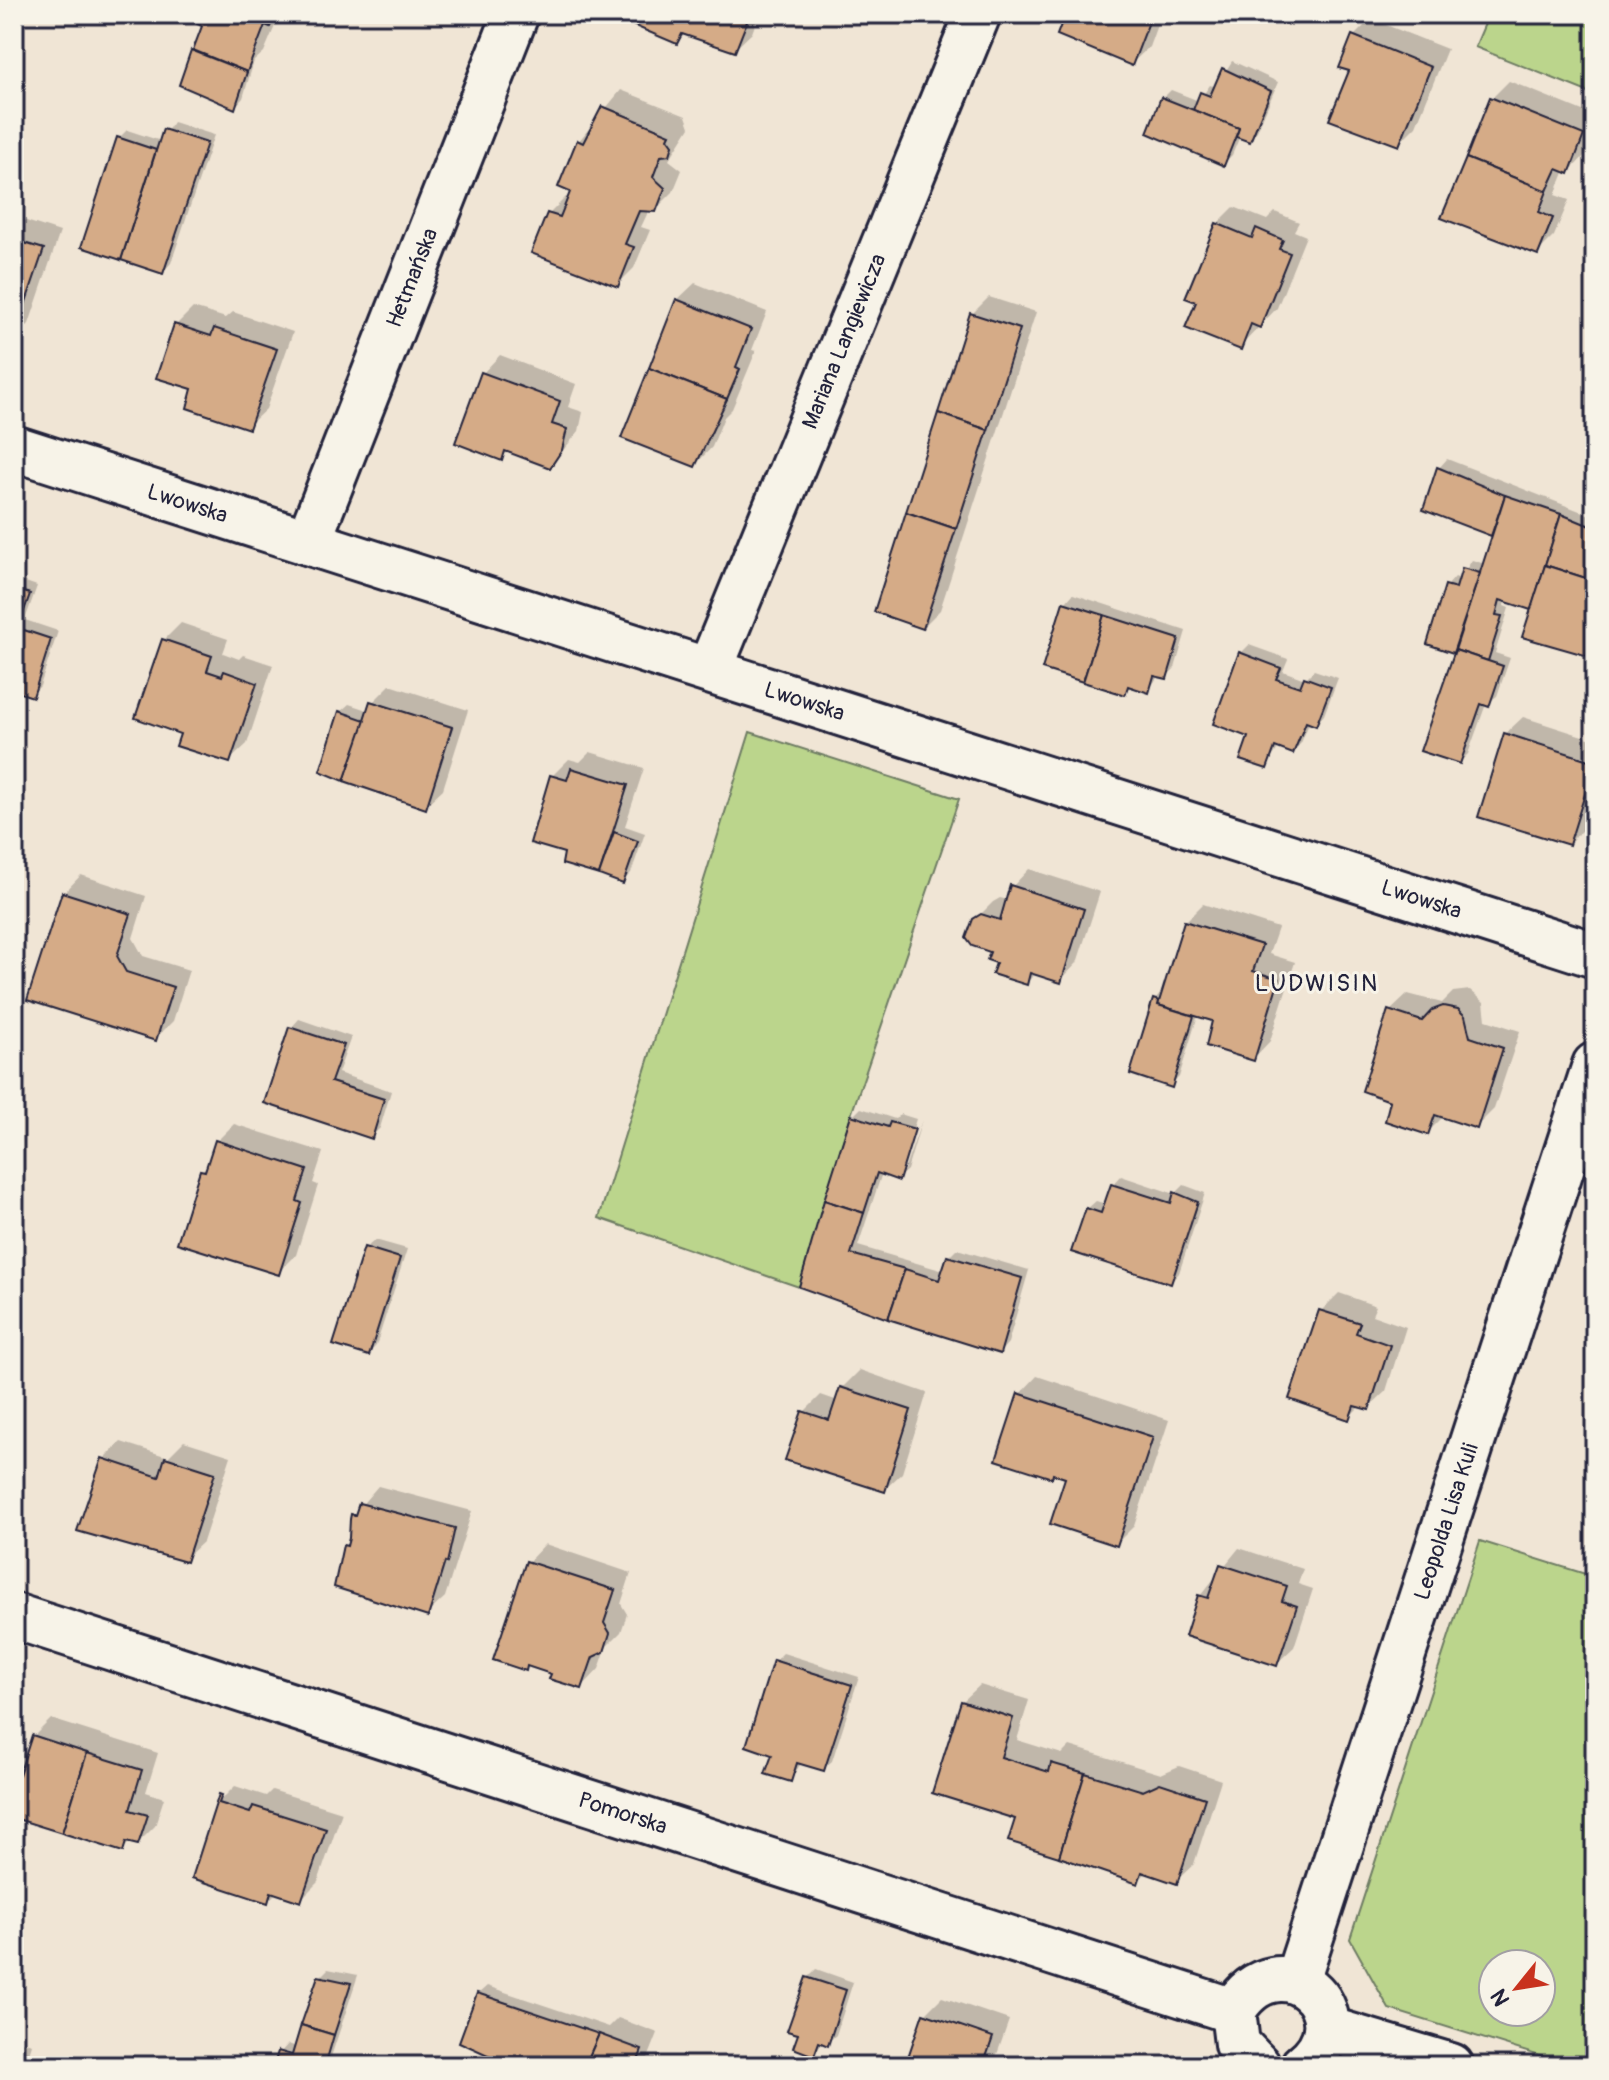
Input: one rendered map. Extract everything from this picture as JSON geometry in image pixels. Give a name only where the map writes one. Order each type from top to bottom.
[{"type":"street","name":"Hetmańska","points":[[308,542],[516,14]]},
{"type":"street","name":"Mariana Langiewicza","points":[[710,669],[978,14]]},
{"type":"street","name":"Lwowska","points":[[14,448],[1595,955]]},
{"type":"street","name":"Leopolda Lisa Kuli","points":[[1297,1980],[1595,1065]]},
{"type":"street","name":"Pomorska","points":[[14,1616],[1233,2011]]},
{"type":"street","points":[[1243,2062],[1234,2034],[1233,2011],[1243,1995],[1259,1982],[1282,1977],[1297,1980],[1321,2001],[1327,2029],[1322,2049],[1303,2066]]},
{"type":"street","points":[[1327,2029],[1451,2066]]},
{"type":"green space","points":[[1489,14],[1595,14],[1595,95],[1475,47]]},
{"type":"green space","points":[[750,732],[959,799],[851,1115],[799,1287],[599,1218]]},
{"type":"green space","points":[[1480,1541],[1595,1577],[1595,2066],[1572,2066],[1389,2009],[1350,1939]]},
{"type":"building","points":[[201,14],[275,14],[270,27],[265,25],[247,72],[193,50],[202,26],[197,24]]},
{"type":"building","points":[[626,14],[750,14],[735,52],[682,34],[677,44],[623,21]]},
{"type":"building","points":[[1065,14],[1152,14],[1132,66],[1057,35]]},
{"type":"building","points":[[1352,35],[1431,67],[1399,146],[1329,120],[1349,71],[1339,68]]},
{"type":"building","points":[[191,50],[247,72],[235,109],[179,85]]},
{"type":"building","points":[[1222,68],[1271,91],[1250,142],[1236,137],[1239,128],[1193,110],[1200,92],[1210,96]]},
{"type":"building","points":[[1161,97],[1239,128],[1224,166],[1147,133]]},
{"type":"building","points":[[1490,97],[1584,135],[1569,174],[1557,169],[1547,191],[1466,158]]},
{"type":"building","points":[[602,106],[670,134],[668,138],[673,145],[670,155],[661,156],[653,177],[665,188],[656,212],[639,211],[625,244],[634,247],[618,287],[531,253],[547,213],[560,217],[570,192],[558,187],[577,140],[583,143]]},
{"type":"building","points":[[163,129],[207,143],[163,274],[121,260]]},
{"type":"building","points":[[117,137],[156,150],[121,260],[81,247]]},
{"type":"building","points":[[1466,158],[1547,191],[1539,212],[1553,218],[1538,255],[1441,218]]},
{"type":"building","points":[[1216,223],[1252,238],[1256,228],[1283,240],[1279,249],[1290,253],[1260,328],[1251,324],[1241,350],[1185,328],[1196,302],[1185,298]]},
{"type":"building","points":[[14,240],[44,249],[14,337]]},
{"type":"building","points":[[676,299],[751,329],[736,367],[740,369],[727,399],[649,368]]},
{"type":"building","points":[[970,313],[1020,329],[988,430],[938,413]]},
{"type":"building","points":[[174,324],[211,336],[214,328],[277,349],[249,429],[187,408],[192,389],[156,378]]},
{"type":"building","points":[[649,368],[727,399],[695,467],[621,438]]},
{"type":"building","points":[[481,372],[560,401],[552,424],[567,429],[562,450],[550,468],[505,451],[502,461],[455,443]]},
{"type":"building","points":[[938,413],[988,430],[956,529],[906,512]]},
{"type":"building","points":[[1437,467],[1505,495],[1491,536],[1423,510]]},
{"type":"building","points":[[1505,495],[1561,514],[1531,610],[1500,600],[1496,615],[1502,616],[1488,661],[1455,650]]},
{"type":"building","points":[[906,512],[956,529],[923,629],[874,612]]},
{"type":"building","points":[[1561,514],[1595,528],[1595,581],[1545,565]]},
{"type":"building","points":[[1545,565],[1595,581],[1595,658],[1522,637]]},
{"type":"building","points":[[1462,568],[1480,573],[1453,653],[1427,644],[1445,585],[1456,588]]},
{"type":"building","points":[[14,589],[30,594],[18,628],[51,639],[33,697],[14,691]]},
{"type":"building","points":[[1063,602],[1104,615],[1083,682],[1042,669]]},
{"type":"building","points":[[1104,615],[1179,639],[1167,679],[1154,676],[1149,693],[1128,686],[1125,695],[1083,682]]},
{"type":"building","points":[[162,639],[212,656],[207,671],[222,676],[224,671],[257,683],[230,763],[176,746],[180,734],[135,718]]},
{"type":"building","points":[[1455,650],[1503,666],[1489,707],[1481,704],[1460,764],[1420,751]]},
{"type":"building","points":[[1239,652],[1281,668],[1276,679],[1300,687],[1304,677],[1331,687],[1316,726],[1306,722],[1293,754],[1275,747],[1267,769],[1240,760],[1248,737],[1213,724]]},
{"type":"building","points":[[370,701],[452,727],[426,809],[344,781]]},
{"type":"building","points":[[339,711],[365,720],[344,781],[320,771]]},
{"type":"building","points":[[1504,733],[1595,762],[1569,845],[1478,817]]},
{"type":"building","points":[[571,768],[628,785],[599,875],[562,864],[564,853],[530,843],[550,775],[567,780]]},
{"type":"building","points":[[614,832],[638,841],[623,884],[599,875]]},
{"type":"building","points":[[1010,885],[1084,909],[1061,983],[1030,973],[1027,985],[992,974],[996,963],[987,960],[990,952],[972,946],[966,938],[973,919],[981,914],[1000,920]]},
{"type":"building","points":[[62,892],[131,914],[117,956],[126,972],[173,987],[156,1041],[27,1000]]},
{"type":"building","points":[[1184,921],[1262,945],[1253,971],[1279,979],[1254,1061],[1206,1046],[1212,1021],[1158,1005]]},
{"type":"building","points":[[1153,999],[1159,1001],[1158,1005],[1194,1016],[1172,1088],[1130,1074]]},
{"type":"building","points":[[1443,1006],[1458,1009],[1465,1016],[1470,1037],[1503,1048],[1477,1129],[1435,1115],[1428,1135],[1385,1121],[1390,1101],[1362,1091],[1388,1010],[1422,1021],[1432,1010]]},
{"type":"building","points":[[289,1027],[344,1045],[331,1082],[384,1099],[372,1139],[264,1103]]},
{"type":"building","points":[[851,1115],[888,1127],[890,1122],[915,1129],[899,1181],[877,1173],[864,1213],[824,1200]]},
{"type":"building","points":[[215,1140],[307,1170],[297,1201],[302,1203],[279,1275],[177,1243],[200,1170],[205,1171]]},
{"type":"building","points":[[1111,1184],[1171,1203],[1174,1192],[1198,1202],[1171,1284],[1071,1252],[1086,1208],[1101,1213]]},
{"type":"building","points":[[824,1200],[864,1213],[851,1254],[905,1269],[888,1319],[799,1287]]},
{"type":"building","points":[[364,1247],[400,1258],[369,1356],[333,1345]]},
{"type":"building","points":[[947,1256],[1022,1278],[1000,1354],[888,1319],[905,1269],[939,1280]]},
{"type":"building","points":[[1319,1310],[1360,1323],[1356,1333],[1390,1345],[1369,1410],[1354,1406],[1349,1420],[1289,1399]]},
{"type":"building","points":[[840,1387],[911,1410],[885,1492],[785,1460],[802,1411],[829,1420]]},
{"type":"building","points":[[1018,1393],[1153,1437],[1117,1546],[1050,1524],[1065,1478],[1053,1474],[1052,1478],[996,1460]]},
{"type":"building","points":[[165,1457],[215,1473],[186,1562],[77,1531],[102,1458],[159,1477]]},
{"type":"building","points":[[359,1503],[455,1528],[447,1563],[428,1617],[334,1587],[343,1545],[347,1546],[349,1538],[351,1514],[355,1515]]},
{"type":"building","points":[[526,1561],[615,1590],[604,1623],[610,1633],[604,1652],[593,1657],[582,1689],[549,1679],[551,1674],[527,1666],[526,1671],[493,1660]]},
{"type":"building","points":[[1220,1564],[1287,1586],[1282,1601],[1297,1606],[1277,1666],[1185,1636],[1198,1595],[1208,1598]]},
{"type":"building","points":[[773,1660],[852,1685],[824,1771],[797,1763],[791,1782],[765,1774],[772,1755],[746,1746]]},
{"type":"building","points":[[961,1701],[1013,1718],[1001,1757],[1049,1772],[1051,1763],[1085,1773],[1059,1857],[1008,1841],[1015,1819],[932,1793]]},
{"type":"building","points":[[32,1735],[87,1753],[62,1833],[14,1818],[14,1773],[19,1775]]},
{"type":"building","points":[[87,1753],[142,1770],[130,1810],[148,1815],[138,1845],[126,1842],[123,1852],[62,1833]]},
{"type":"building","points":[[1085,1773],[1143,1791],[1160,1783],[1205,1798],[1177,1884],[1142,1872],[1138,1884],[1059,1857]]},
{"type":"building","points":[[219,1794],[222,1795],[219,1803],[250,1813],[253,1806],[326,1829],[301,1902],[271,1892],[268,1903],[192,1878]]},
{"type":"building","points":[[318,1976],[351,1983],[334,2035],[301,2025]]},
{"type":"building","points":[[806,1977],[846,1990],[828,2046],[819,2042],[814,2056],[793,2048],[798,2034],[787,2031]]},
{"type":"building","points":[[477,1993],[599,2034],[585,2066],[512,2066],[459,2042]]},
{"type":"building","points":[[923,2013],[993,2037],[983,2066],[905,2066]]},
{"type":"building","points":[[301,2025],[334,2035],[325,2066],[274,2066],[278,2051],[292,2055]]},
{"type":"building","points":[[599,2034],[642,2050],[636,2066],[585,2066]]},
{"type":"district","name":"LUDWISIN","points":[[1317,983]]}]
